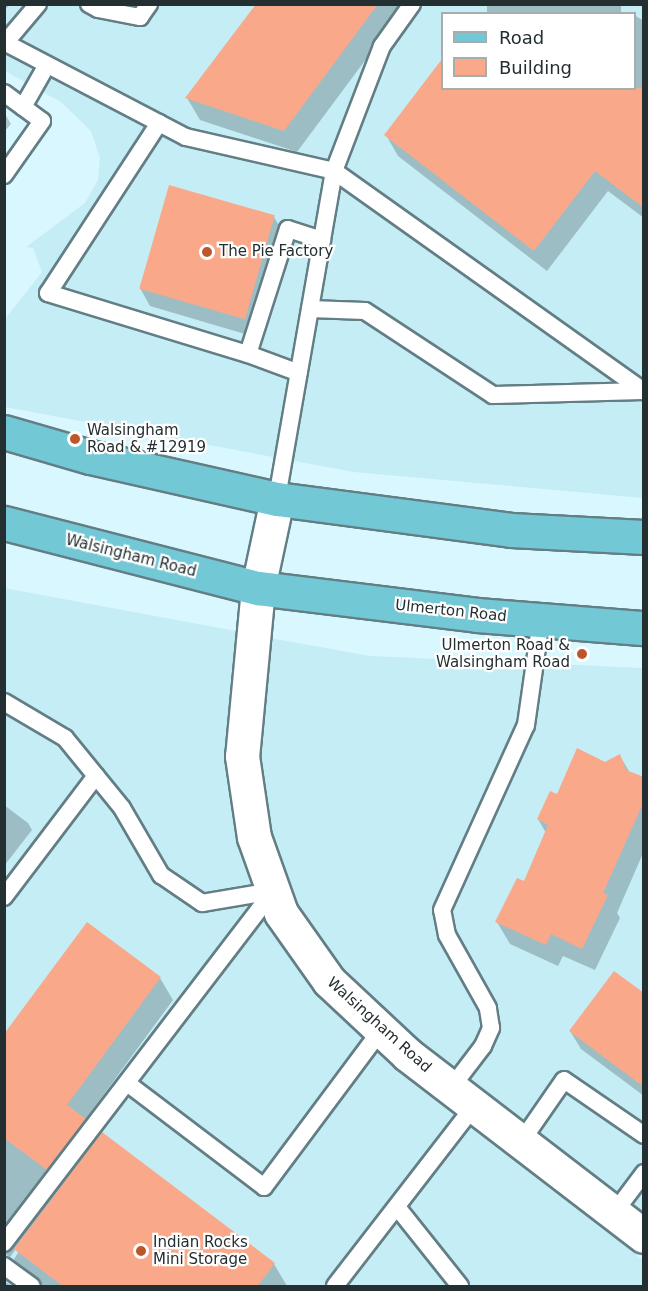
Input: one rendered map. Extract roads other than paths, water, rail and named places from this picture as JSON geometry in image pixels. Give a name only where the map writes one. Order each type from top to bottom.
[{"type":"main road","points":[[4,432],[90,457],[277,499],[511,530],[644,537]]},
{"type":"main road","name":"Walsingham Road","points":[[4,523],[258,588]]},
{"type":"main road","name":"Ulmerton Road","points":[[258,588],[541,620],[644,628]]},
{"type":"street","name":"Walsingham Road","points":[[277,499],[258,588],[242,756],[254,837],[281,913],[329,981],[381,1030],[463,1097],[644,1236]]},
{"type":"lane","points":[[38,4],[5,43],[186,137],[334,171],[643,391]]},
{"type":"lane","points":[[90,4],[98,9],[140,16],[150,4]]},
{"type":"lane","points":[[277,499],[334,171],[382,46],[412,4]]},
{"type":"lane","points":[[23,107],[47,65]]},
{"type":"lane","points":[[4,93],[42,122],[4,175]]},
{"type":"lane","points":[[159,123],[48,293],[248,354],[298,373]]},
{"type":"lane","points":[[248,354],[288,229],[322,240]]},
{"type":"lane","points":[[310,309],[365,311],[493,395],[643,391]]},
{"type":"lane","points":[[335,1287],[397,1207],[463,1097],[492,1028],[488,1008],[447,935],[441,910],[526,724],[541,620]]},
{"type":"lane","points":[[4,702],[64,738],[122,808],[161,875],[202,903],[273,891]]},
{"type":"lane","points":[[4,897],[96,776]]},
{"type":"lane","points":[[4,1243],[273,891]]},
{"type":"lane","points":[[127,1083],[264,1186],[381,1030]]},
{"type":"lane","points":[[521,1142],[564,1080],[644,1135]]},
{"type":"lane","points":[[614,1213],[644,1173]]},
{"type":"lane","points":[[397,1207],[460,1287]]},
{"type":"lane","points":[[4,1266],[32,1287]]},
{"type":"place","name":"The Pie Factory","points":[[207,252]]},
{"type":"place","name":"Walsingham Road & #12919","points":[[75,439]]},
{"type":"place","name":"Ulmerton Road & Walsingham Road","points":[[582,654]]},
{"type":"place","name":"Indian Rocks Mini Storage","points":[[141,1251]]}]
